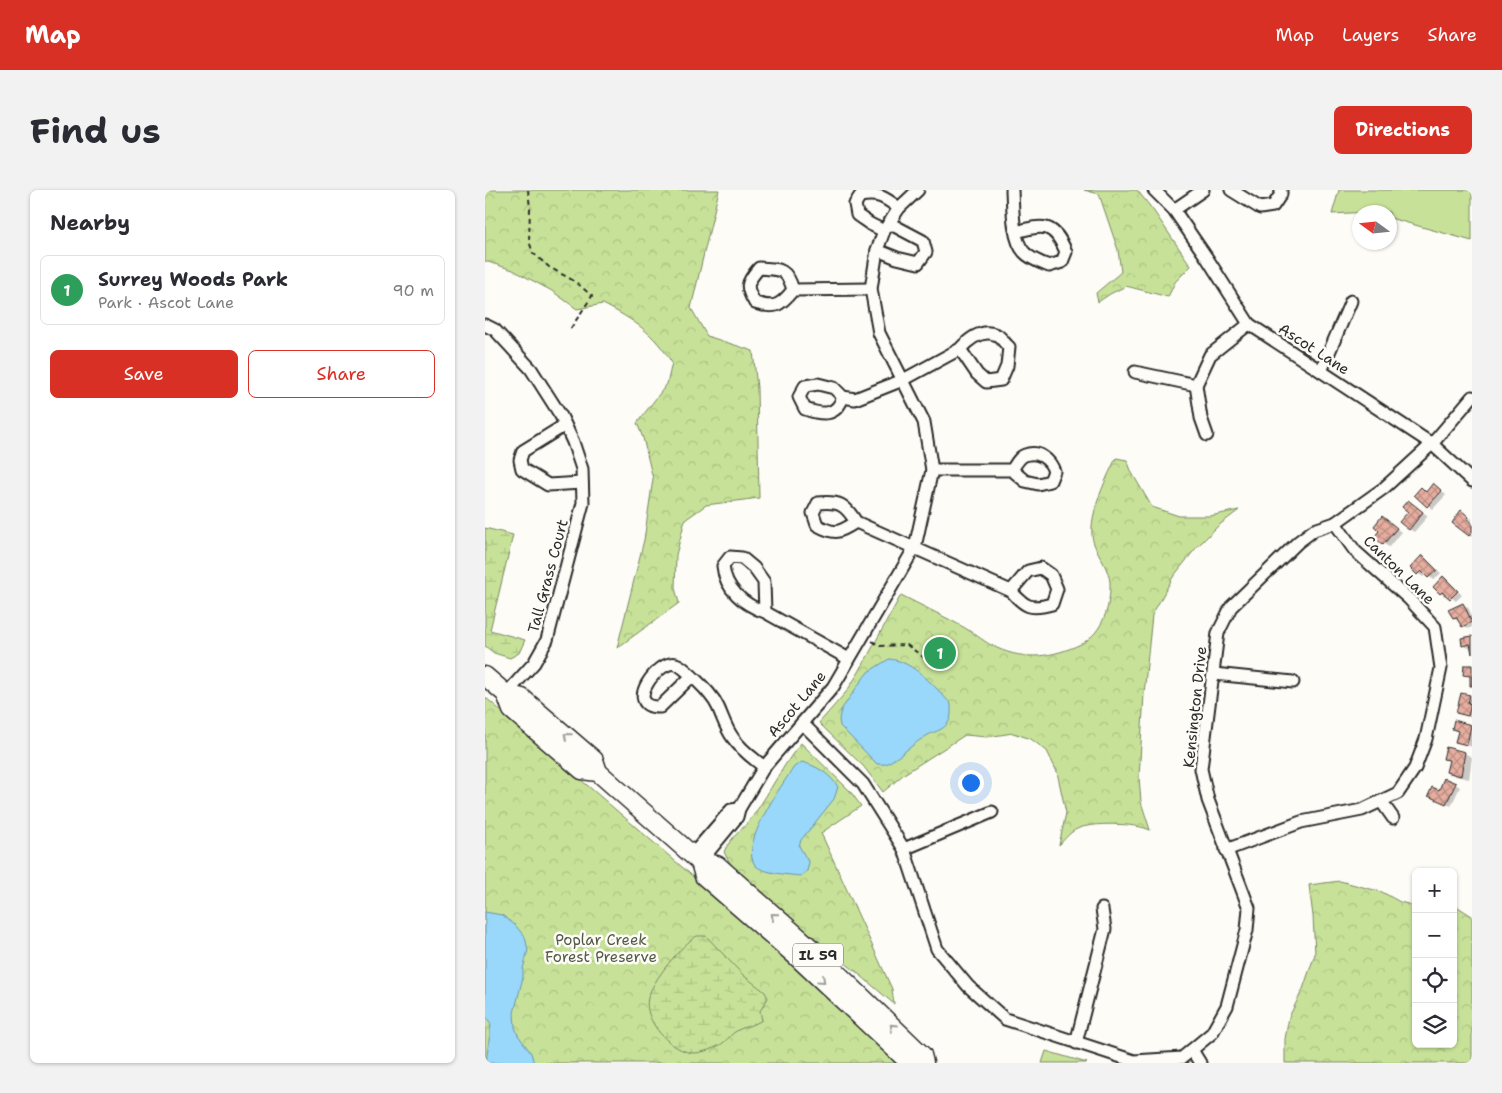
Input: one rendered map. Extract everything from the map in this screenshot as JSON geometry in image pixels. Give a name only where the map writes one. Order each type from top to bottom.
[{"type":"main road","name":"IL 59","points":[[485,676],[506,694],[522,698],[530,704],[594,760],[597,772],[696,859],[704,876],[831,988],[909,1063]]},
{"type":"main road","name":"IL 59","points":[[696,859],[717,865],[814,951],[922,1055],[924,1063]]},
{"type":"street","name":"Ascot Lane","points":[[696,859],[737,817],[739,809],[764,767],[833,687],[915,547],[932,470],[924,422],[879,333],[871,289],[877,250],[887,227],[899,208],[918,190]]},
{"type":"street","points":[[1013,190],[1016,232]]},
{"type":"street","name":"Ascot Lane","points":[[1154,190],[1174,210],[1249,324],[1432,444],[1472,481]]},
{"type":"street","points":[[1174,210],[1203,190]]},
{"type":"street","points":[[1231,190],[1260,208],[1273,206],[1281,194],[1281,190]]},
{"type":"street","points":[[877,250],[917,263],[926,252],[923,241],[887,227],[870,224],[857,215],[855,204],[860,196],[874,194],[886,199],[899,208]]},
{"type":"street","points":[[793,290],[871,289]]},
{"type":"street","points":[[1321,371],[1351,301]]},
{"type":"street","points":[[1207,434],[1201,418],[1196,385],[1210,354],[1249,324]]},
{"type":"street","name":"Tall Grass Court","points":[[485,325],[495,330],[531,369],[565,425],[582,469],[583,503],[547,640],[534,663],[506,694]]},
{"type":"street","points":[[843,397],[855,399],[903,380],[960,349],[970,338],[981,333],[997,336],[1009,347],[1007,366],[1001,380],[986,382],[977,374],[960,349]]},
{"type":"street","points":[[1135,372],[1196,385]]},
{"type":"street","name":"Kensington Drive","points":[[802,723],[863,784],[903,849],[937,949],[968,986],[1005,1019],[1134,1061],[1182,1058],[1212,1033],[1227,1006],[1247,930],[1249,908],[1208,800],[1201,769],[1218,633],[1231,607],[1314,530],[1335,523],[1385,488],[1432,444],[1472,397]]},
{"type":"street","points":[[565,425],[523,451],[520,460],[522,469],[548,485],[582,483]]},
{"type":"street","points":[[932,470],[1012,470]]},
{"type":"street","points":[[856,522],[1011,591]]},
{"type":"street","name":"Canton Lane","points":[[1226,850],[1301,822],[1362,810],[1398,793],[1415,768],[1426,739],[1441,668],[1435,628],[1409,599],[1355,551],[1335,523]]},
{"type":"street","points":[[765,612],[764,582],[742,558],[730,557],[723,566],[724,575],[741,600],[752,608],[765,612],[849,658]]},
{"type":"street","points":[[1213,674],[1293,682]]},
{"type":"street","points":[[692,676],[705,688],[718,705],[733,739],[764,767]]},
{"type":"street","points":[[1381,801],[1393,818]]},
{"type":"street","points":[[903,849],[991,812]]},
{"type":"street","points":[[1076,1043],[1105,929],[1102,910]]},
{"type":"street","points":[[1192,1050],[1200,1063]]},
{"type":"path","points":[[528,190],[530,208],[529,241],[533,253],[549,267],[576,282],[592,296],[569,331]]},
{"type":"path","points":[[863,635],[881,646],[907,645],[930,662],[937,663],[947,656]]},
{"type":"green space","points":[[485,190],[719,190],[691,308],[707,336],[753,351],[757,388],[759,498],[706,505],[685,520],[676,555],[675,588],[679,603],[617,648],[644,540],[653,479],[643,438],[637,423],[667,384],[672,363],[658,343],[642,328],[603,304],[577,309],[552,291],[513,270],[485,261]]},
{"type":"green space","points":[[1084,190],[1137,190],[1153,210],[1191,266],[1175,282],[1168,297],[1126,286],[1098,302],[1096,293],[1121,272],[1118,250],[1099,194]]},
{"type":"green space","points":[[1339,190],[1472,190],[1472,241],[1397,220],[1397,205],[1352,205],[1352,213],[1332,214]]},
{"type":"green space","points":[[1116,458],[1127,460],[1132,473],[1152,507],[1179,516],[1210,516],[1239,510],[1218,526],[1196,548],[1173,577],[1152,615],[1144,694],[1139,777],[1141,802],[1150,830],[1124,825],[1092,825],[1074,830],[1059,845],[1066,813],[1057,772],[1047,751],[1031,739],[1013,733],[987,737],[965,735],[904,774],[883,792],[864,767],[819,723],[847,691],[901,595],[969,630],[993,646],[1018,655],[1039,656],[1060,652],[1089,639],[1100,626],[1109,600],[1109,577],[1094,544],[1092,524],[1098,500]]},
{"type":"green space","points":[[485,528],[513,535],[490,630],[525,640],[519,653],[510,658],[494,653],[485,646]]},
{"type":"green space","name":"Poplar Creek Forest Preserve","points":[[485,697],[806,974],[900,1063],[485,1063]]},
{"type":"green space","points":[[801,743],[850,791],[861,806],[821,833],[892,989],[894,1004],[748,881],[727,859],[724,852],[730,842],[753,816]]},
{"type":"green space","points":[[1340,881],[1382,892],[1400,902],[1412,905],[1412,1048],[1457,1048],[1457,907],[1472,916],[1472,1063],[1285,1063],[1285,1039],[1289,1017],[1303,989],[1315,954],[1309,885]]},
{"type":"green space","points":[[697,936],[706,936],[743,975],[765,992],[768,998],[760,1011],[762,1020],[736,1031],[717,1046],[695,1053],[677,1048],[668,1041],[654,1025],[647,1007],[648,998],[661,973],[676,955]]},
{"type":"green space","points":[[1046,1051],[1087,1063],[1042,1063]]},
{"type":"water","points":[[889,659],[907,664],[923,676],[951,704],[951,714],[948,723],[943,728],[923,738],[888,763],[877,764],[840,726],[839,719],[841,710],[868,672]]},
{"type":"water","points":[[802,762],[823,771],[835,782],[838,787],[834,799],[801,840],[799,846],[809,863],[807,871],[801,876],[764,870],[756,866],[752,857],[752,845],[763,816],[780,787],[794,767]]},
{"type":"water","points":[[485,912],[502,915],[515,925],[525,937],[528,950],[514,1013],[515,1027],[518,1035],[531,1053],[534,1063],[486,1063],[491,1024],[485,1015]]},
{"type":"building","points":[[1433,483],[1442,491],[1427,507],[1414,495],[1421,487],[1426,492]]},
{"type":"building","points":[[1408,500],[1423,512],[1409,530],[1399,522],[1408,512],[1402,507]]},
{"type":"building","points":[[1461,510],[1469,517],[1467,519],[1472,523],[1472,532],[1469,536],[1452,523]]},
{"type":"building","points":[[1382,516],[1397,528],[1383,545],[1374,537],[1379,531],[1374,526]]},
{"type":"building","points":[[1422,555],[1437,570],[1428,578],[1421,571],[1417,575],[1410,568]]},
{"type":"building","points":[[1443,576],[1458,591],[1450,599],[1442,592],[1440,594],[1433,587]]},
{"type":"building","points":[[1463,603],[1472,622],[1462,627],[1456,617],[1453,618],[1448,610]]},
{"type":"building","points":[[1472,636],[1472,654],[1470,644],[1462,646],[1461,638]]},
{"type":"building","points":[[1464,665],[1472,665],[1472,686],[1470,686],[1470,676],[1463,675]]},
{"type":"building","points":[[1461,693],[1470,695],[1468,703],[1471,704],[1468,716],[1456,713]]},
{"type":"building","points":[[1454,720],[1471,725],[1467,745],[1455,742],[1458,731],[1452,729]]},
{"type":"building","points":[[1446,747],[1465,752],[1461,776],[1446,772],[1449,760],[1443,759]]},
{"type":"building","points":[[1444,778],[1456,783],[1446,804],[1428,796],[1432,787],[1439,790]]},
{"type":"place","name":"Surrey Woods Park","points":[[940,653]]}]
